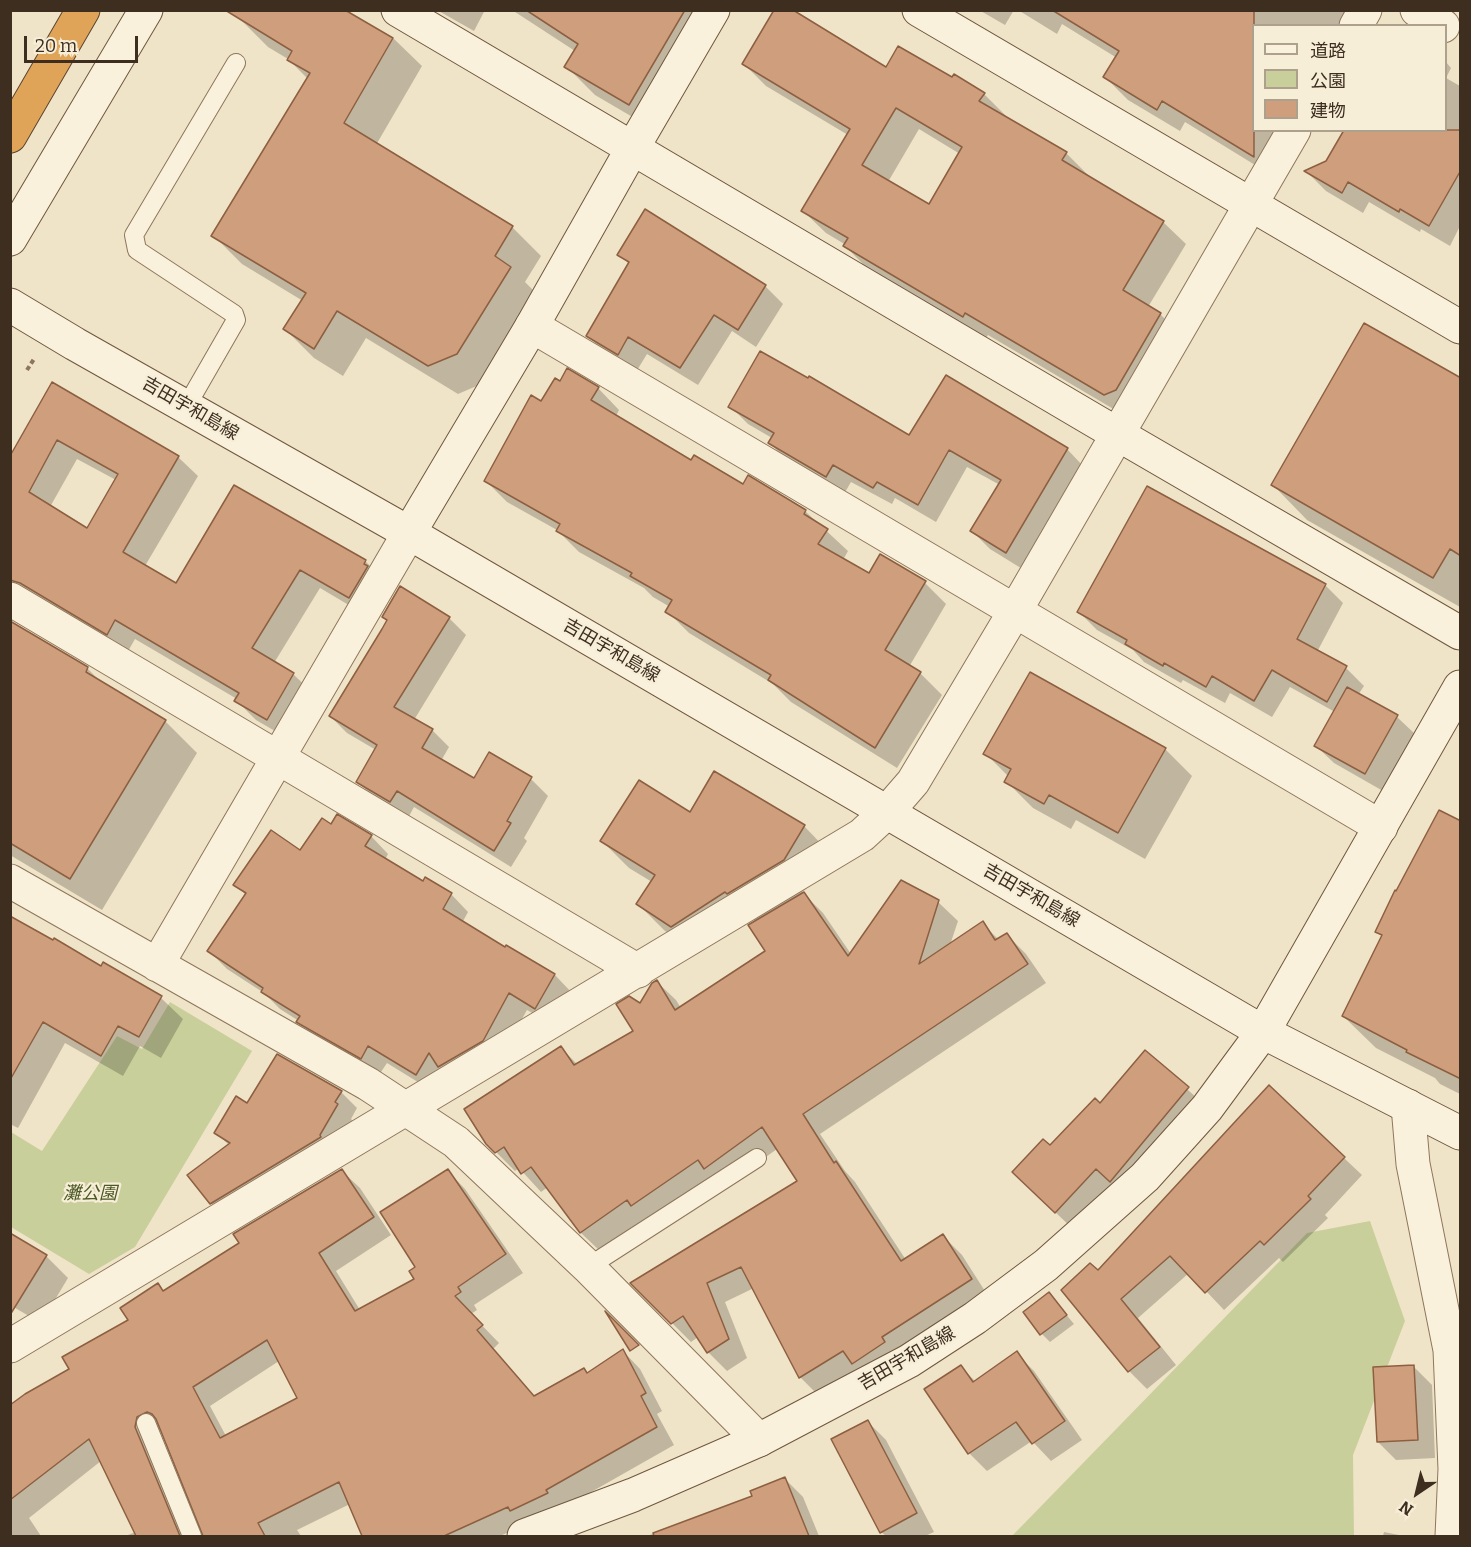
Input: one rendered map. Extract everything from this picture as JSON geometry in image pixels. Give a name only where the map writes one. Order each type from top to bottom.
[{"type":"highway","points":[[10,136],[83,10]]},
{"type":"street","points":[[10,239],[146,10]]},
{"type":"street","points":[[398,10],[1461,633]]},
{"type":"street","points":[[157,965],[532,327],[713,10]]},
{"type":"street","points":[[919,10],[1461,327]]},
{"type":"street","points":[[1357,24],[1365,10]]},
{"type":"street","points":[[1417,10],[1441,24]]},
{"type":"street","points":[[1447,28],[1461,36]]},
{"type":"street","points":[[10,1346],[862,835],[887,812],[913,782],[1293,132]]},
{"type":"street","name":"吉田宇和島線","points":[[10,305],[409,533],[1263,1032],[1207,1108],[1146,1177],[1046,1265],[975,1318],[909,1361],[759,1440],[633,1495],[524,1536]]},
{"type":"street","points":[[532,327],[1381,827]]},
{"type":"street","points":[[10,599],[638,971]]},
{"type":"street","points":[[1461,687],[1451,728],[1381,827],[1263,1032],[1461,1133]]},
{"type":"street","points":[[10,881],[368,1084],[456,1142],[588,1267],[759,1440]]},
{"type":"street","points":[[1408,1106],[1413,1164],[1450,1350],[1458,1469],[1452,1536]]},
{"type":"lane","points":[[186,407],[236,320],[234,314],[137,250],[134,235],[236,63]]},
{"type":"lane","points":[[588,1267],[757,1158]]},
{"type":"lane","points":[[146,1423],[192,1536]]},
{"type":"green space","name":"灘公園","points":[[170,1002],[252,1051],[135,1247],[89,1274],[11,1227],[11,1132],[42,1151],[117,1036],[142,1049]]},
{"type":"green space","points":[[1370,1221],[1405,1321],[1353,1455],[1354,1536],[1012,1536],[1307,1233]]},
{"type":"building","points":[[225,10],[345,10],[393,38],[344,123],[513,226],[495,256],[511,267],[457,354],[428,366],[337,311],[314,349],[283,329],[306,293],[211,236],[310,73],[287,60],[292,51]]},
{"type":"building","points":[[526,10],[685,10],[629,105],[564,67],[578,44]]},
{"type":"building","points":[[774,10],[793,10],[886,67],[898,46],[952,77],[954,74],[985,93],[979,101],[1067,152],[1062,160],[1164,221],[1123,290],[1161,313],[1116,390],[1104,395],[965,313],[963,317],[843,246],[848,238],[801,211],[850,129],[742,64]],"holes":[[[896,108],[962,147],[929,204],[862,165]]]},
{"type":"building","points":[[1052,10],[1254,10],[1252,132],[1254,132],[1254,157],[1162,101],[1157,110],[1103,77],[1119,51]]},
{"type":"building","points":[[1461,130],[1461,170],[1429,226],[1400,209],[1399,212],[1348,182],[1342,193],[1304,171],[1326,161],[1343,132]]},
{"type":"building","points":[[645,209],[766,285],[738,330],[714,315],[680,368],[628,337],[618,355],[586,336],[629,262],[617,255]]},
{"type":"building","points":[[1364,323],[1461,378],[1461,556],[1450,549],[1433,578],[1271,485]]},
{"type":"building","points":[[760,351],[808,378],[809,376],[909,435],[946,375],[1068,448],[1006,553],[970,531],[1001,480],[949,450],[918,505],[877,482],[873,488],[833,465],[826,477],[768,443],[774,433],[728,407]]},
{"type":"building","points":[[567,368],[599,387],[591,400],[691,460],[694,455],[743,484],[748,475],[806,510],[804,514],[828,529],[818,544],[869,573],[880,554],[926,581],[885,650],[921,672],[875,748],[768,680],[771,675],[665,612],[672,600],[630,576],[632,573],[556,531],[560,524],[484,481],[531,395],[541,401],[555,378],[560,381]]},
{"type":"building","points":[[52,382],[179,456],[123,552],[176,583],[234,485],[366,560],[364,564],[368,566],[349,598],[300,570],[252,648],[294,673],[267,720],[234,701],[239,693],[115,620],[107,635],[20,583],[10,580],[10,456]],"holes":[[[57,440],[118,474],[87,528],[29,492]]]},
{"type":"building","points":[[1147,486],[1326,584],[1297,639],[1347,666],[1327,702],[1272,670],[1254,701],[1212,676],[1206,687],[1125,644],[1127,640],[1077,612]]},
{"type":"building","points":[[400,586],[450,617],[394,707],[433,729],[422,748],[474,778],[489,752],[532,777],[507,821],[511,823],[494,851],[397,791],[390,802],[356,782],[377,745],[329,716],[387,620],[382,617]]},
{"type":"building","points":[[10,621],[88,667],[86,672],[166,720],[70,879],[10,843]]},
{"type":"building","points":[[1030,672],[1166,748],[1118,833],[1049,795],[1044,804],[1004,782],[1011,769],[983,754]]},
{"type":"building","points":[[1347,687],[1398,715],[1365,774],[1314,746]]},
{"type":"building","points":[[714,771],[805,825],[784,860],[727,894],[725,892],[671,927],[636,904],[655,875],[600,841],[639,780],[690,812]]},
{"type":"building","points":[[1439,810],[1461,821],[1461,1079],[1406,1052],[1407,1050],[1342,1016],[1382,935],[1375,932],[1395,890]]},
{"type":"building","points":[[337,814],[372,835],[365,846],[423,881],[425,877],[452,893],[443,909],[555,974],[535,1009],[509,993],[483,1041],[438,1067],[429,1053],[416,1075],[368,1046],[361,1059],[296,1022],[300,1016],[261,992],[263,988],[207,951],[246,893],[233,885],[271,830],[300,850],[322,818],[331,824]]},
{"type":"building","points":[[901,880],[939,900],[919,964],[983,921],[995,940],[1007,933],[1028,964],[803,1114],[901,1261],[943,1234],[972,1279],[882,1337],[885,1342],[852,1364],[843,1351],[799,1378],[741,1267],[707,1283],[729,1339],[707,1353],[683,1316],[671,1324],[630,1283],[797,1181],[762,1127],[704,1169],[698,1160],[631,1206],[627,1200],[580,1233],[531,1167],[521,1174],[504,1147],[495,1153],[486,1144],[464,1109],[561,1046],[574,1065],[633,1031],[616,1004],[629,996],[640,1003],[652,983],[657,980],[675,1010],[765,951],[748,925],[804,892],[848,956]]},
{"type":"building","points":[[10,916],[53,940],[54,938],[101,966],[103,962],[162,996],[139,1037],[118,1026],[101,1056],[43,1022],[10,1080]]},
{"type":"building","points":[[1145,1050],[1189,1087],[1110,1182],[1096,1169],[1055,1213],[1012,1172],[1043,1139],[1050,1145],[1095,1098],[1100,1103]]},
{"type":"building","points":[[277,1054],[342,1091],[335,1102],[338,1104],[320,1135],[321,1137],[210,1204],[187,1175],[230,1143],[214,1133],[236,1096],[247,1103]]},
{"type":"building","points":[[1269,1085],[1345,1157],[1308,1196],[1311,1199],[1264,1245],[1260,1241],[1205,1293],[1170,1256],[1121,1299],[1160,1347],[1128,1372],[1061,1290],[1090,1263],[1098,1270]]},
{"type":"building","points":[[342,1169],[374,1217],[319,1253],[355,1311],[414,1279],[409,1271],[415,1267],[380,1212],[448,1169],[506,1254],[458,1287],[461,1292],[455,1296],[483,1325],[477,1330],[534,1396],[584,1368],[587,1373],[623,1349],[646,1393],[641,1396],[657,1427],[546,1490],[548,1493],[510,1511],[508,1507],[444,1536],[362,1536],[339,1482],[258,1523],[265,1536],[203,1536],[156,1419],[147,1412],[137,1417],[135,1427],[180,1536],[136,1536],[89,1439],[10,1500],[10,1405],[69,1369],[62,1357],[128,1320],[120,1308],[158,1283],[163,1291],[239,1243],[233,1234]],"holes":[[[267,1340],[297,1398],[220,1438],[193,1387]]]},
{"type":"building","points":[[10,1233],[47,1255],[10,1315]]},
{"type":"building","points":[[1049,1292],[1067,1315],[1040,1335],[1023,1312]]},
{"type":"building","points":[[605,1311],[639,1345],[630,1351]]},
{"type":"building","points":[[1017,1351],[1065,1421],[1032,1444],[1016,1422],[968,1454],[924,1389],[961,1365],[973,1382]]},
{"type":"building","points":[[1414,1365],[1418,1440],[1377,1442],[1373,1367]]},
{"type":"building","points":[[868,1420],[917,1513],[880,1533],[831,1439]]},
{"type":"building","points":[[785,1477],[809,1536],[654,1536],[653,1533],[752,1496],[750,1491]]}]
